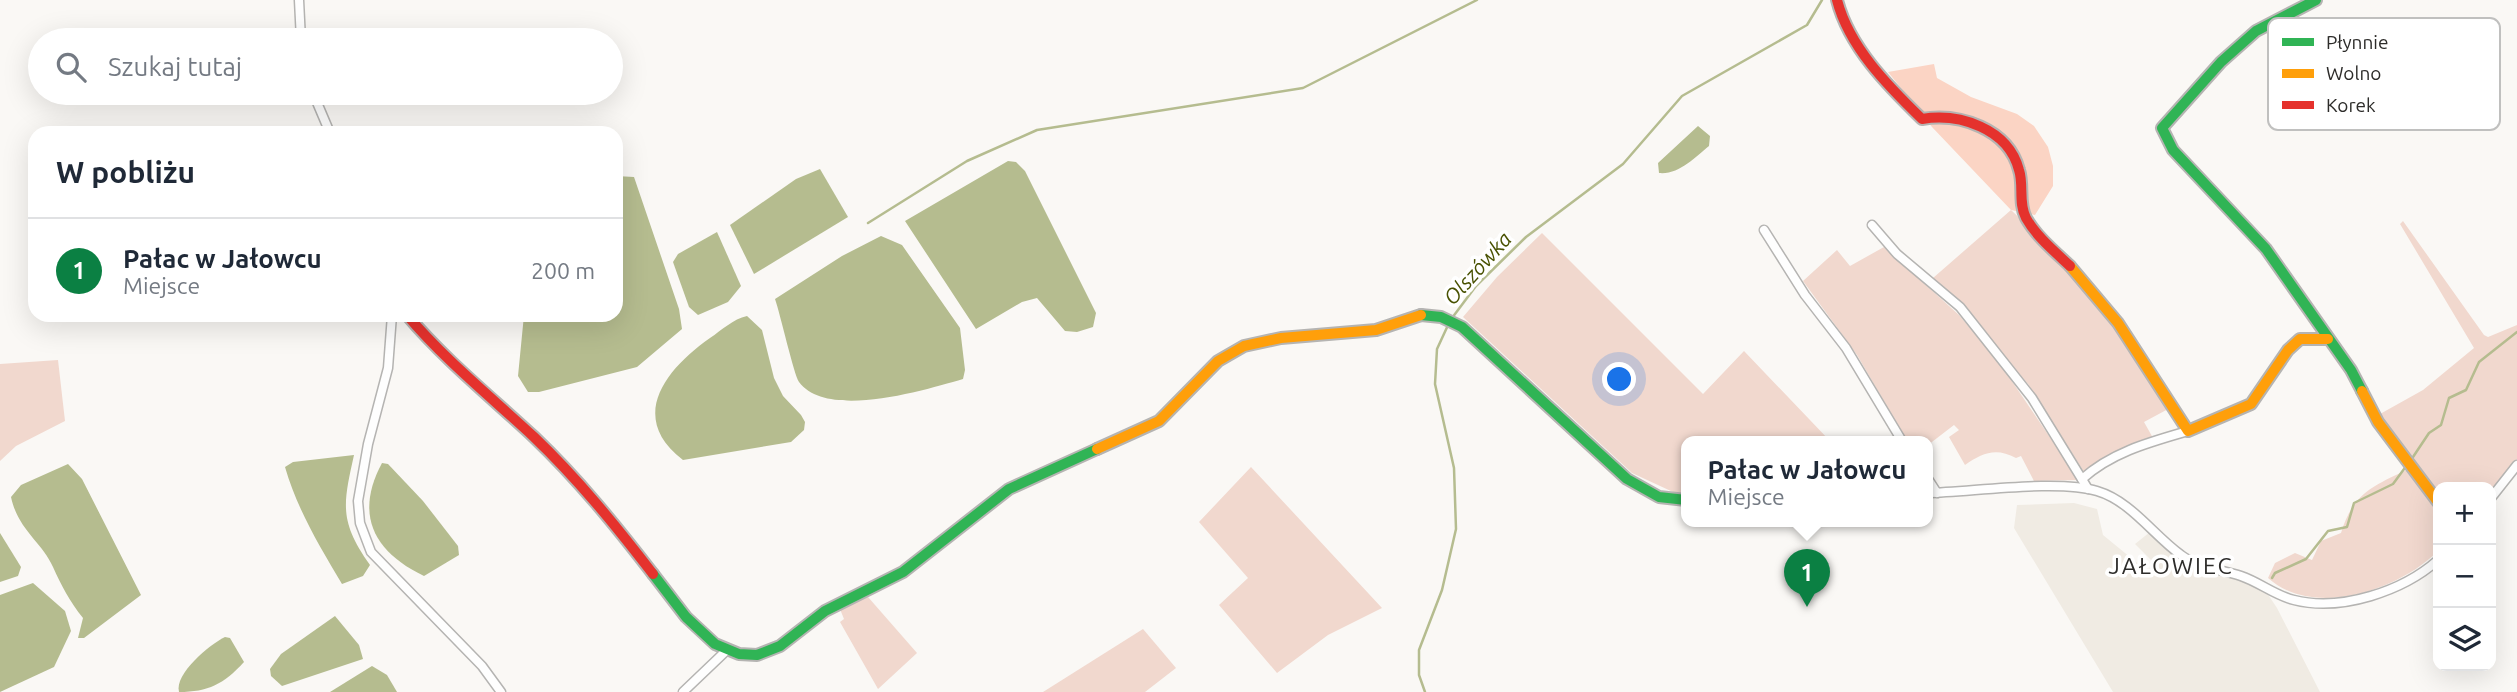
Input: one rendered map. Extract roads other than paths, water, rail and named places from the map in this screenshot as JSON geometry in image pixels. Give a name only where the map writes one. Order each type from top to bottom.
[{"type":"street","points":[[299,0],[300,28]]},
{"type":"street","points":[[1837,0],[1838,11],[1850,32],[1905,103],[1922,119],[1944,115],[1976,121],[2012,153],[2024,179],[2021,198],[2025,217],[2091,287],[2124,330],[2188,431]]},
{"type":"street","points":[[2281,18],[2316,0]]},
{"type":"street","points":[[2268,25],[2256,31],[2221,62],[2162,128],[2174,150],[2266,249],[2350,370],[2378,422],[2433,495]]},
{"type":"street","points":[[318,105],[327,126]]},
{"type":"street","points":[[1872,225],[1897,254],[1960,307],[2032,398],[2088,489]]},
{"type":"street","points":[[1764,230],[1805,295],[1846,348],[1899,436]]},
{"type":"street","points":[[413,322],[427,339],[536,439],[606,512],[685,617],[727,650],[757,654],[780,646],[825,611],[903,572],[1009,489],[1159,421],[1186,399],[1215,364],[1231,352],[1278,339],[1379,329],[1424,315],[1444,318],[1462,327],[1627,479],[1659,497],[1681,499]]},
{"type":"street","points":[[391,322],[388,368],[368,444],[358,501],[360,523],[371,552],[482,666],[501,692]]},
{"type":"street","points":[[2082,479],[2096,467],[2139,446],[2188,431],[2251,404],[2288,350],[2300,339],[2328,339]]},
{"type":"street","points":[[2496,492],[2517,465]]},
{"type":"street","points":[[1933,493],[2055,487],[2088,489],[2117,499],[2183,556],[2240,575],[2293,600],[2336,603],[2356,599],[2405,582],[2433,563]]},
{"type":"street","points":[[683,692],[727,650]]},
{"type":"waterway","points":[[868,223],[967,161],[1037,130],[1303,88],[1477,0]]},
{"type":"waterway","name":"Olszówka","points":[[1452,318],[1476,286],[1526,237],[1623,164],[1682,96],[1807,25],[1822,0]]},
{"type":"waterway","name":"Olszówka","points":[[1425,692],[1419,675],[1419,650],[1442,590],[1456,529],[1454,468],[1435,384],[1437,349],[1449,323]]},
{"type":"waterway","points":[[2411,460],[2429,433],[2441,425],[2449,398],[2466,390],[2479,362],[2517,332]]},
{"type":"waterway","points":[[2272,578],[2275,573],[2306,559],[2328,531],[2347,527],[2354,503],[2393,484],[2407,465]]},
{"type":"place","name":"Pałac w Jałowcu","points":[[1807,607]]},
{"type":"district","name":"JAŁOWIEC","points":[[2171,565]]}]
